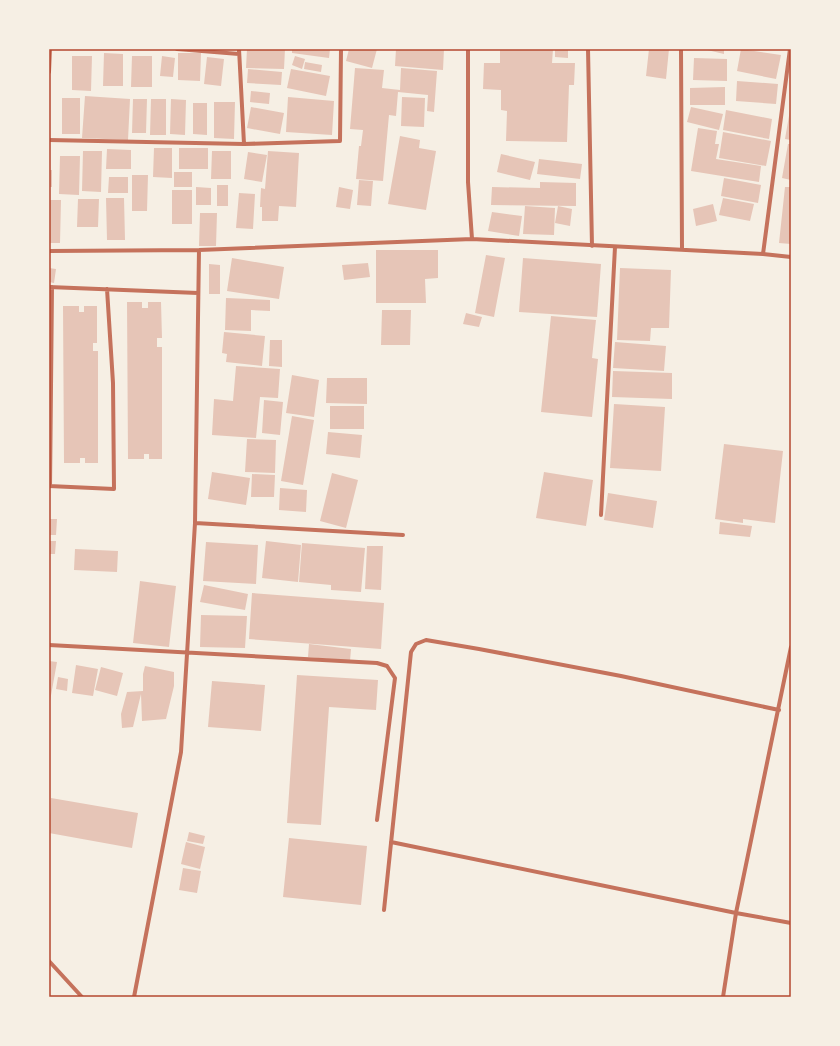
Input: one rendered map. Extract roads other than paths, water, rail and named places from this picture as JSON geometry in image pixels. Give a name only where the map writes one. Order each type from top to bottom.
[{"type":"street","points":[[49,72],[50,49]]},
{"type":"street","points":[[177,49],[239,52],[244,144]]},
{"type":"street","points":[[49,140],[244,144],[340,141],[341,49]]},
{"type":"street","points":[[468,49],[468,182],[472,239]]},
{"type":"street","points":[[588,49],[592,246]]},
{"type":"street","points":[[681,49],[682,250]]},
{"type":"street","points":[[763,254],[790,49]]},
{"type":"street","points":[[49,251],[199,250],[472,239],[763,254],[791,257]]},
{"type":"street","points":[[601,515],[615,247]]},
{"type":"street","points":[[134,997],[182,752],[195,523],[199,250]]},
{"type":"street","points":[[107,289],[113,382],[114,489],[50,486],[51,287],[107,289],[198,293]]},
{"type":"street","points":[[195,523],[403,535]]},
{"type":"street","points":[[384,910],[410,652],[416,644],[426,640],[479,649],[622,676],[779,710]]},
{"type":"street","points":[[49,645],[377,663],[387,666],[395,678],[377,820]]},
{"type":"street","points":[[723,997],[736,913],[791,647]]},
{"type":"street","points":[[391,842],[791,923]]},
{"type":"street","points":[[49,961],[82,997]]}]
